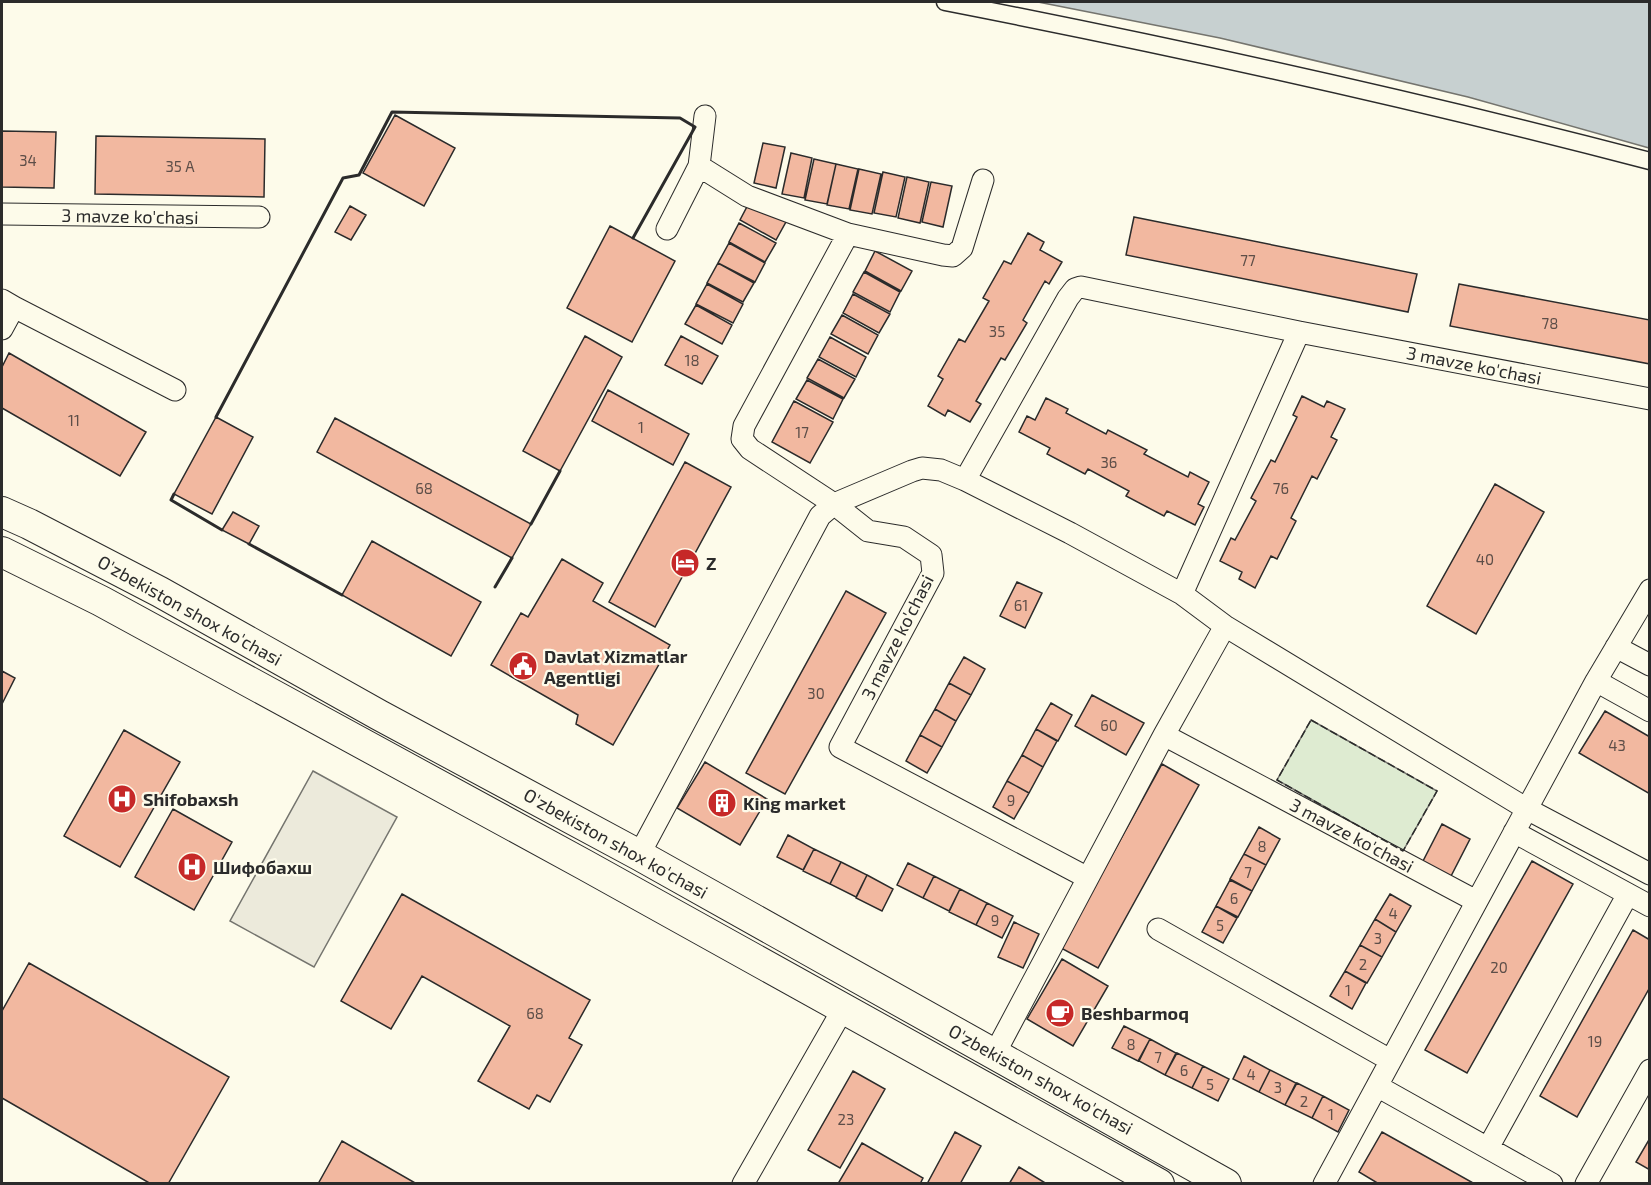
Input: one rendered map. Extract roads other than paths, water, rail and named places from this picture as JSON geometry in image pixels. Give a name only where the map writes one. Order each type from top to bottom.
[{"type":"main road","name":"O'zbekiston shox ko'chasi","points":[[2,512],[160,591],[379,715],[639,855],[995,1053],[1226,1184]]},
{"type":"main road","name":"O'zbekiston shox ko'chasi","points":[[2,552],[102,602],[575,859],[1159,1184]]},
{"type":"street","points":[[945,2],[1099,32],[1484,118],[1650,161]]},
{"type":"street","points":[[667,229],[699,166],[705,116]]},
{"type":"street","points":[[699,166],[747,196],[848,234],[953,256],[962,248],[983,180]]},
{"type":"street","name":"3 mavze ko'chasi","points":[[2,214],[259,217]]},
{"type":"street","name":"3 mavze ko'chasi","points":[[848,234],[741,432],[745,445],[750,449],[834,504],[868,531],[904,537],[931,555],[933,573],[840,747],[1088,879]]},
{"type":"street","name":"3 mavze ko'chasi","points":[[965,480],[1068,298],[1076,289],[1088,288],[1299,332],[1650,399]]},
{"type":"street","points":[[2,329],[8,303],[175,390]]},
{"type":"street","points":[[1182,594],[1299,332]]},
{"type":"street","points":[[639,855],[820,516],[834,504],[922,468],[941,470],[965,480],[1070,533],[1182,594],[1225,626],[1527,809],[1650,874]]},
{"type":"street","points":[[1324,1184],[1596,681],[1650,590]]},
{"type":"street","points":[[995,1053],[1164,735],[1225,626]]},
{"type":"street","points":[[1616,647],[1650,665]]},
{"type":"street","points":[[1596,681],[1650,711]]},
{"type":"street","name":"3 mavze ko'chasi","points":[[1164,735],[1476,901]]},
{"type":"street","points":[[1514,832],[1650,906]]},
{"type":"street","points":[[1488,1148],[1628,894]]},
{"type":"street","points":[[1158,929],[1390,1060]]},
{"type":"street","points":[[743,1184],[843,1009]]},
{"type":"street","points":[[1586,1184],[1650,1070]]},
{"type":"street","points":[[1377,1086],[1552,1184]]},
{"type":"place","name":"Z","points":[[685,563]]},
{"type":"place","name":"Davlat Xizmatlar Agentligi","points":[[523,666]]},
{"type":"place","name":"Shifobaxsh","points":[[122,799]]},
{"type":"place","name":"King market","points":[[722,803]]},
{"type":"place","name":"Шифобахш","points":[[192,867]]},
{"type":"place","name":"Beshbarmoq","points":[[1060,1013]]}]
